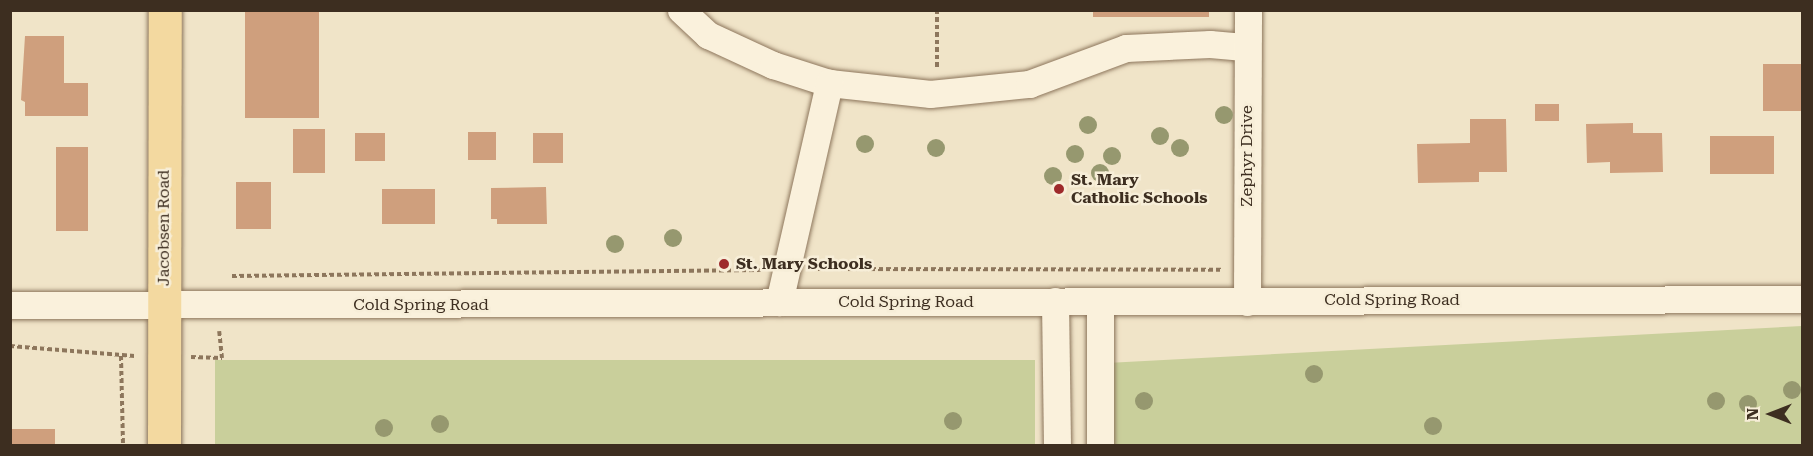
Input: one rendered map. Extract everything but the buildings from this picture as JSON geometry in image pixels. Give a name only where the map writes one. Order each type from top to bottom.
[{"type":"main road","name":"Jacobsen Road","points":[[164,446],[165,10]]},
{"type":"street","points":[[681,10],[708,35],[774,65],[829,83],[930,94],[1029,84],[1126,48],[1210,44],[1247,47]]},
{"type":"street","name":"Zephyr Drive","points":[[1247,302],[1248,10]]},
{"type":"street","points":[[779,302],[829,83]]},
{"type":"street","name":"Cold Spring Road","points":[[10,305],[1803,299]]},
{"type":"street","points":[[1100,301],[1100,446]]},
{"type":"street","points":[[1055,302],[1057,446]]},
{"type":"path","points":[[937,10],[937,80]]},
{"type":"path","points":[[10,346],[122,356],[123,446]]},
{"type":"green space","points":[[1802,326],[1802,445],[1111,446],[1107,363]]},
{"type":"green space","points":[[215,360],[1035,360],[1035,446],[215,446]]},
{"type":"place","name":"St. Mary Catholic Schools","points":[[1059,189]]},
{"type":"place","name":"St. Mary Schools","points":[[724,264]]}]
